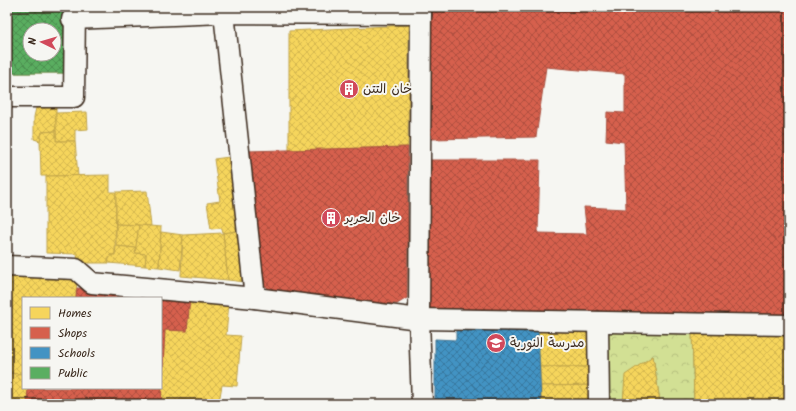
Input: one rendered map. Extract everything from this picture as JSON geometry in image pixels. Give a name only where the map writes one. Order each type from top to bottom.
[{"type":"street","points":[[7,97],[74,98],[74,15],[421,10],[419,319],[422,404]]},
{"type":"street","points":[[224,13],[255,298]]},
{"type":"street","points":[[7,266],[76,270],[92,283],[255,298],[419,319],[789,325]]},
{"type":"street","points":[[598,322],[599,404]]},
{"type":"green space","points":[[598,322],[692,323],[694,401],[660,402],[653,356],[626,375],[623,404],[599,404]]},
{"type":"building: Homes","points":[[7,7],[19,7],[19,38],[7,38]]},
{"type":"building: Homes","points":[[19,7],[64,7],[64,24],[62,24],[62,22],[22,22],[22,24],[19,24]]},
{"type":"building: Homes","points":[[19,24],[22,24],[22,62],[62,62],[62,24],[71,24],[71,73],[19,73]]},
{"type":"building: Homes","name":"خان التتن","points":[[409,25],[408,147],[289,150],[289,31]]},
{"type":"building: Homes","points":[[7,38],[19,38],[19,73],[7,73]]},
{"type":"building: Homes","points":[[56,107],[56,131],[42,132],[40,141],[34,139],[34,117],[36,108]]},
{"type":"building: Homes","points":[[87,112],[88,129],[75,130],[75,141],[56,141],[56,113]]},
{"type":"building: Homes","points":[[56,131],[56,141],[75,141],[78,176],[41,176],[40,141],[42,132]]},
{"type":"building: Homes","points":[[229,157],[238,231],[223,233],[222,228],[211,229],[207,203],[220,201],[214,159]]},
{"type":"building: Homes","points":[[110,175],[110,192],[116,192],[115,255],[110,255],[108,263],[78,263],[77,254],[46,253],[46,176]]},
{"type":"building: Homes","points":[[147,191],[151,226],[116,224],[116,192]]},
{"type":"building: Homes","points":[[116,224],[139,225],[136,248],[116,246]]},
{"type":"building: Homes","points":[[139,225],[161,227],[159,267],[145,266],[146,254],[135,253]]},
{"type":"building: Homes","points":[[238,231],[245,282],[228,280],[223,233]]},
{"type":"building: Homes","points":[[161,232],[183,235],[180,270],[159,267]]},
{"type":"building: Homes","points":[[223,233],[228,280],[181,276],[183,235]]},
{"type":"building: Homes","points":[[116,246],[136,248],[135,253],[146,254],[145,266],[108,263],[110,255],[115,255]]},
{"type":"building: Homes","points":[[7,273],[77,276],[76,297],[22,297],[22,374],[7,373]]},
{"type":"building: Homes","points":[[190,297],[229,303],[226,335],[241,336],[237,386],[222,385],[219,402],[180,399],[179,404],[161,404],[165,330],[187,331]]},
{"type":"building: Homes","points":[[538,331],[598,332],[598,367],[540,367]]},
{"type":"building: Homes","points":[[692,331],[789,332],[789,398],[739,404],[694,401]]},
{"type":"building: Homes","points":[[653,356],[660,402],[694,401],[725,404],[623,404],[625,375]]},
{"type":"building: Homes","points":[[540,367],[598,367],[599,385],[541,386]]},
{"type":"building: Homes","points":[[7,373],[22,374],[22,389],[28,389],[27,404],[7,404]]},
{"type":"building: Homes","points":[[599,385],[599,404],[541,404],[541,386]]},
{"type":"building: Homes","points":[[789,398],[789,404],[752,404],[752,403]]},
{"type":"building: Homes","points":[[180,399],[226,403],[226,404],[179,404]]},
{"type":"building: Shops","points":[[430,7],[789,7],[789,316],[426,311],[428,160],[540,160],[538,233],[587,234],[584,207],[626,209],[624,142],[606,140],[607,112],[625,113],[625,74],[546,67],[536,137],[430,139],[428,113]]},
{"type":"building: Shops","name":"خان الحرير","points":[[408,147],[407,298],[397,304],[281,296],[262,284],[246,151]]},
{"type":"building: Shops","points":[[77,288],[190,297],[187,331],[165,330],[162,386],[162,297],[76,297]]},
{"type":"building: Shops","points":[[28,389],[162,389],[161,404],[27,404]]},
{"type":"building: Schools","points":[[456,327],[538,331],[541,404],[435,404],[435,339],[456,340]]},
{"type":"building: Public","points":[[7,7],[72,7],[71,73],[7,73]]},
{"type":"place","name":"خان التتن","points":[[349,89]]},
{"type":"place","name":"خان الحرير","points":[[331,218]]},
{"type":"place","name":"مدرسة النورية","points":[[496,343]]}]
